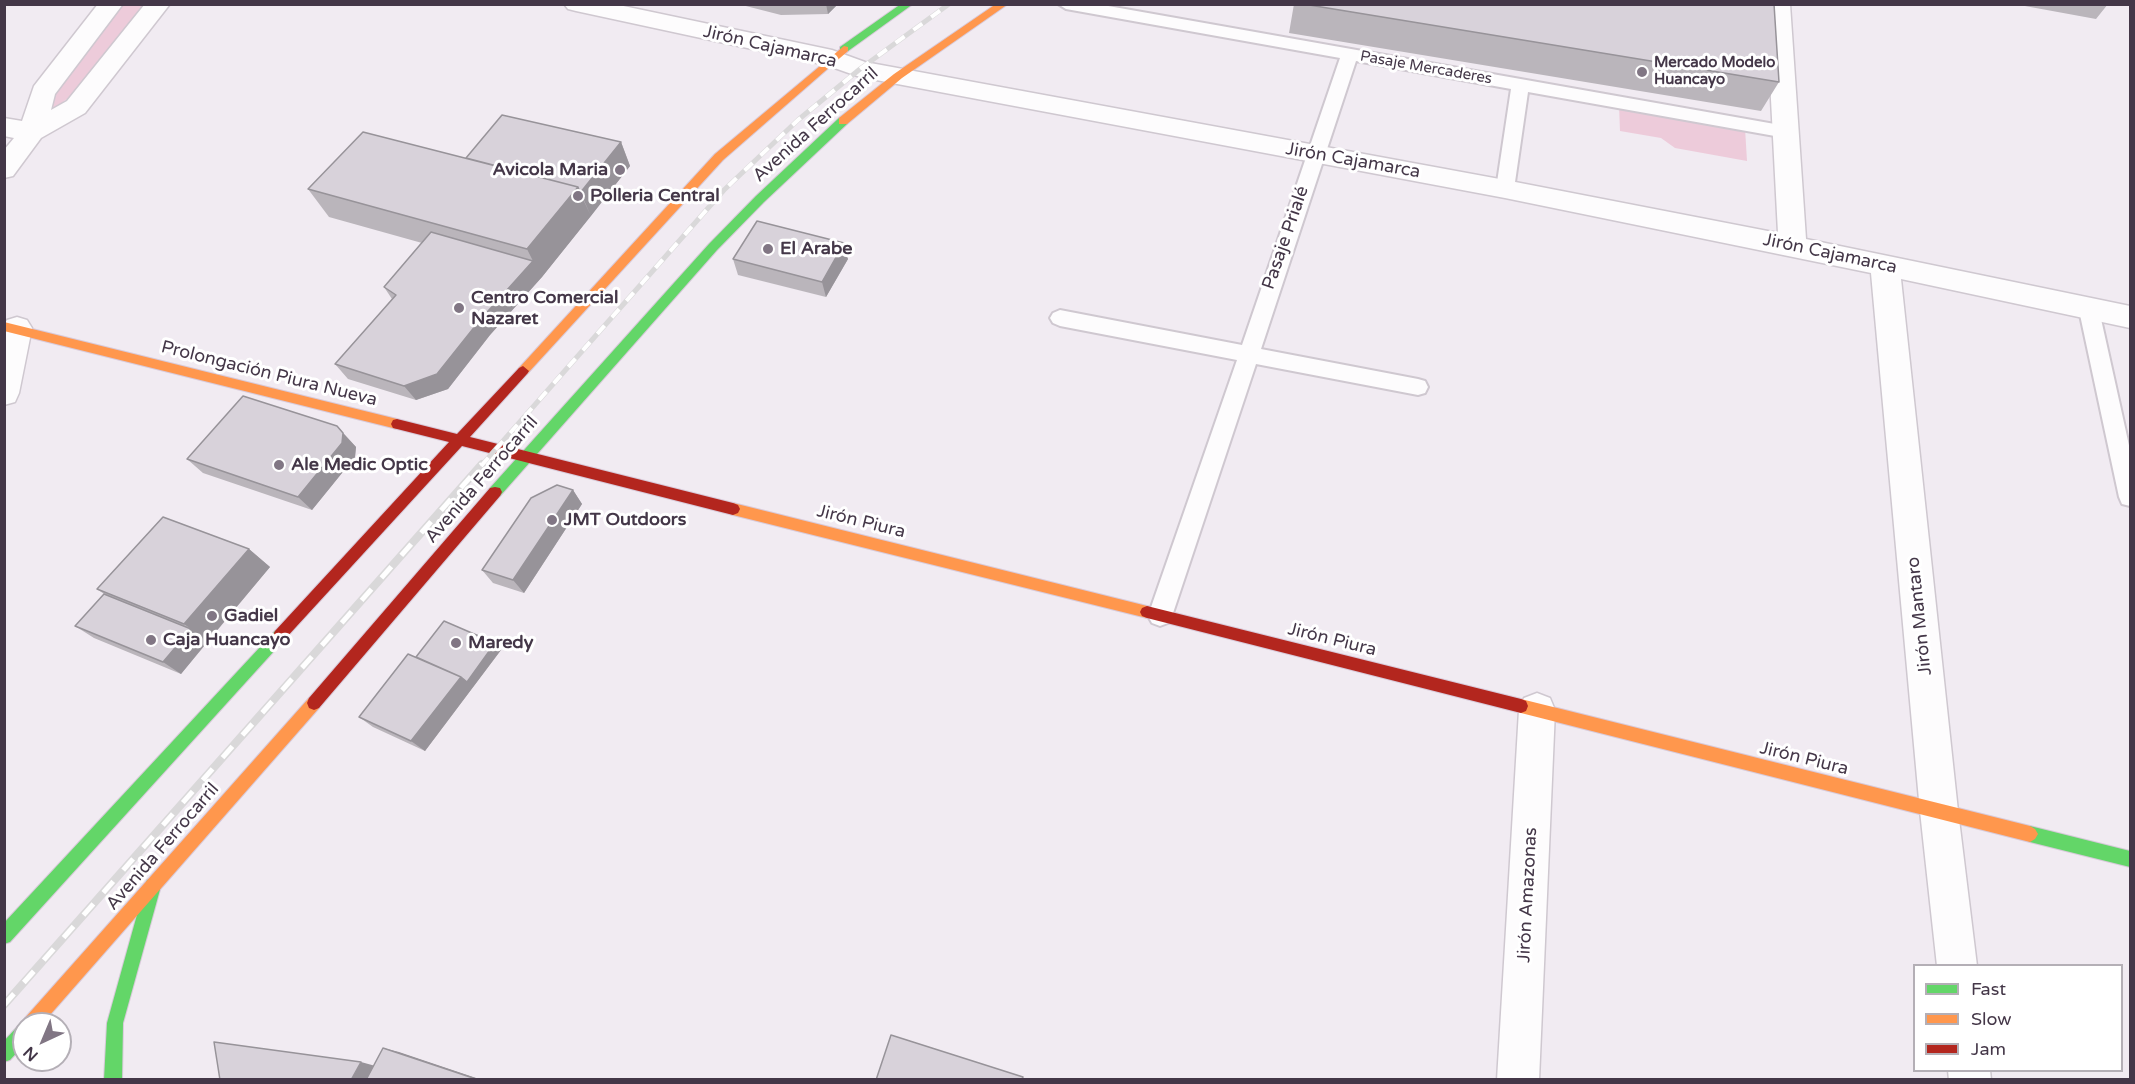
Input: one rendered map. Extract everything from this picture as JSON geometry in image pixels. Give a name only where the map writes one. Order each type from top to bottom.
[{"type":"main road","name":"Avenida Ferrocarril","points":[[42,1012],[389,618],[525,457],[713,247],[760,198],[855,110],[898,76],[1003,4]]},
{"type":"main road","name":"Avenida Ferrocarril","points":[[4,936],[718,157],[832,58],[905,6]]},
{"type":"main road","name":"Prolongación Piura Nueva","points":[[10,327],[525,457]]},
{"type":"main road","name":"Jirón Piura","points":[[525,457],[2130,859]]},
{"type":"main road","points":[[112,1080],[115,1023],[153,886]]},
{"type":"street","points":[[33,132],[43,92],[111,4]]},
{"type":"street","points":[[4,169],[33,132],[76,107],[158,4]]},
{"type":"street","name":"Jirón Cajamarca","points":[[576,4],[832,58],[860,69],[1505,189],[2130,317]]},
{"type":"street","points":[[1778,4],[1792,246]]},
{"type":"street","points":[[4,126],[33,132]]},
{"type":"street","name":"Jirón Mantaro","points":[[1886,266],[1938,811],[1957,964]]},
{"type":"street","points":[[4,393],[10,327]]},
{"type":"street","name":"Jirón Amazonas","points":[[1518,1080],[1537,710]]},
{"type":"lane","name":"Pasaje Mercaderes","points":[[1066,4],[1786,132]]},
{"type":"lane","name":"Pasaje Prialé","points":[[1161,616],[1315,153],[1350,55]]},
{"type":"lane","points":[[1505,189],[1520,85]]},
{"type":"lane","points":[[2089,310],[2130,498]]},
{"type":"lane","points":[[1060,318],[1418,387]]},
{"type":"shaded area","points":[[121,5],[151,5],[83,87],[51,111],[43,113],[49,91]]},
{"type":"shaded area","points":[[1619,105],[1745,128],[1747,161],[1675,148],[1661,138],[1620,131]]},
{"type":"building","points":[[1303,4],[1774,4],[1779,82]]},
{"type":"building","points":[[502,115],[621,142],[580,193],[578,187],[466,158]]},
{"type":"building","points":[[363,132],[578,187],[527,249],[308,189]]},
{"type":"building","points":[[757,221],[844,243],[822,282],[733,259]]},
{"type":"building","points":[[431,232],[533,261],[480,320],[437,374],[404,386],[335,364],[396,295],[384,287]]},
{"type":"building","name":"Ale Medic Optic","points":[[243,396],[337,426],[343,433],[342,443],[298,497],[187,459]]},
{"type":"building","points":[[557,485],[573,490],[513,580],[482,570],[531,498]]},
{"type":"building","points":[[163,517],[249,549],[184,624],[97,589]]},
{"type":"building","name":"Caja Huancayo","points":[[104,594],[191,629],[163,662],[75,626]]},
{"type":"building","points":[[444,621],[495,643],[467,682],[461,677],[416,657]]},
{"type":"building","points":[[408,654],[461,677],[411,741],[359,717]]},
{"type":"building","points":[[891,1035],[1023,1077],[1022,1080],[876,1080]]},
{"type":"building","points":[[214,1042],[361,1062],[351,1080],[220,1080]]},
{"type":"building","points":[[383,1048],[479,1080],[366,1080]]},
{"type":"railway","points":[[481,466],[724,190],[798,120],[860,69],[949,4]]},
{"type":"railway","points":[[4,1005],[482,464]]},
{"type":"traffic: fast","points":[[844,49],[908,4]]},
{"type":"traffic: fast","points":[[495,492],[713,247],[843,121]]},
{"type":"traffic: fast","points":[[4,936],[280,635]]},
{"type":"traffic: fast","points":[[2030,834],[2130,859]]},
{"type":"traffic: fast","points":[[113,1080],[115,1023],[153,886]]},
{"type":"traffic: fast","points":[[4,1054],[12,1045]]},
{"type":"traffic: slow","points":[[843,121],[898,76],[1003,4]]},
{"type":"traffic: slow","points":[[523,371],[719,157],[844,49]]},
{"type":"traffic: slow","points":[[4,326],[397,424]]},
{"type":"traffic: slow","points":[[733,509],[1147,612]]},
{"type":"traffic: slow","points":[[42,1012],[314,703]]},
{"type":"traffic: slow","points":[[1521,706],[2030,834]]},
{"type":"traffic: jam","points":[[280,635],[523,371]]},
{"type":"traffic: jam","points":[[397,424],[733,509]]},
{"type":"traffic: jam","points":[[314,703],[495,492]]},
{"type":"traffic: jam","points":[[1147,612],[1521,706]]},
{"type":"place","name":"Mercado Modelo Huancayo","points":[[1642,72]]},
{"type":"place","name":"Avicola Maria","points":[[620,170]]},
{"type":"place","name":"Polleria Central","points":[[578,196]]},
{"type":"place","name":"El Arabe","points":[[768,249]]},
{"type":"place","name":"Centro Comercial Nazaret","points":[[459,308]]},
{"type":"place","name":"Ale Medic Optic","points":[[279,465]]},
{"type":"place","name":"JMT Outdoors","points":[[552,520]]},
{"type":"place","name":"Gadiel","points":[[212,616]]},
{"type":"place","name":"Caja Huancayo","points":[[151,640]]},
{"type":"place","name":"Maredy","points":[[456,643]]}]
